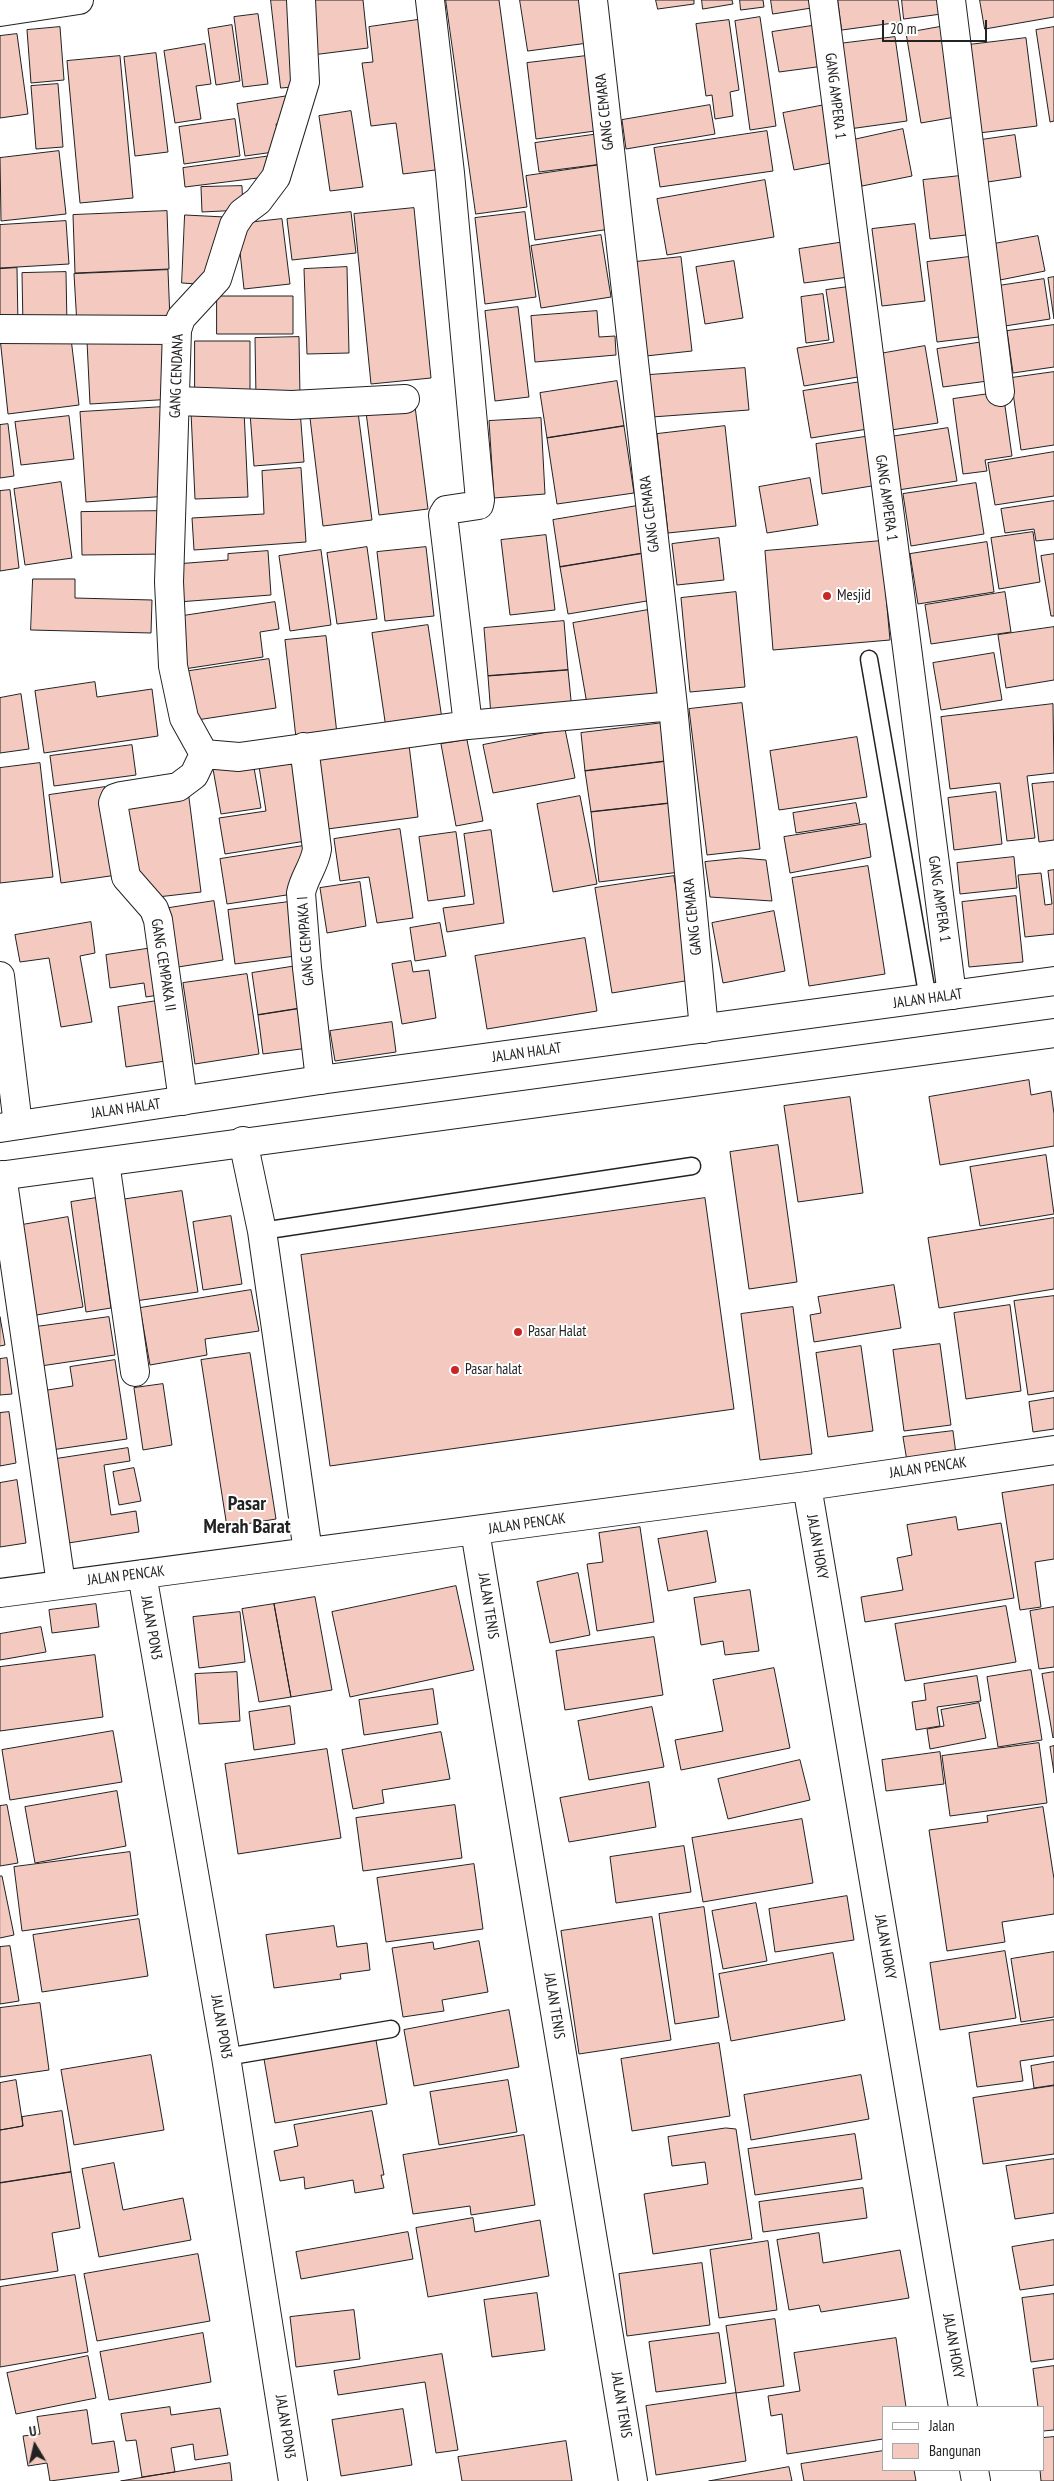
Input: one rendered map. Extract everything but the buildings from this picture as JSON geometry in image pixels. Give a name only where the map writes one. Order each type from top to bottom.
[{"type":"street","points":[[0,12],[79,0]]},
{"type":"street","name":"GANG CENDANA","points":[[204,754],[184,718],[174,666],[169,582],[177,330],[181,318],[217,279],[234,225],[242,213],[258,201],[276,177],[305,82],[301,0]]},
{"type":"street","points":[[430,0],[450,173],[480,500],[479,505],[446,510],[443,515],[468,725]]},
{"type":"street","name":"GANG CEMARA","points":[[593,0],[672,706],[704,1029]]},
{"type":"street","name":"GANG AMPERA 1","points":[[823,0],[940,997]]},
{"type":"street","points":[[951,0],[1000,392]]},
{"type":"street","points":[[0,329],[177,330]]},
{"type":"street","points":[[176,401],[292,405],[405,399]]},
{"type":"street","points":[[204,754],[239,757],[468,725],[672,706]]},
{"type":"street","name":"GANG CEMPAKA I","points":[[304,747],[317,849],[316,860],[303,883],[301,893],[307,968],[320,1080]]},
{"type":"street","name":"GANG CEMPAKA II","points":[[184,1101],[158,920],[154,909],[126,877],[113,803],[115,798],[121,796],[178,787],[194,775],[204,754]]},
{"type":"street","points":[[0,976],[9,1126]]},
{"type":"street","name":"JALAN HALAT","points":[[9,1126],[320,1080],[1054,981]]},
{"type":"street","points":[[61,1584],[1,1176],[243,1141],[1054,1033]]},
{"type":"street","points":[[243,1141],[262,1231],[308,1552]]},
{"type":"street","points":[[105,1162],[134,1372]]},
{"type":"street","name":"JALAN PENCAK","points":[[0,1593],[807,1486],[1054,1450]]},
{"type":"street","name":"JALAN HOKY","points":[[807,1486],[964,2406]]},
{"type":"street","name":"JALAN TENIS","points":[[475,1530],[633,2481]]},
{"type":"street","name":"JALAN PON3","points":[[142,1574],[226,2057],[294,2481]]},
{"type":"lane","points":[[869,660],[940,997]]},
{"type":"lane","points":[[262,1231],[692,1166]]},
{"type":"lane","points":[[226,2057],[391,2029]]},
{"type":"place","name":"Mesjid","points":[[827,596]]},
{"type":"place","name":"Pasar Halat","points":[[518,1332]]},
{"type":"place","name":"Pasar halat","points":[[455,1370]]},
{"type":"district","name":"Pasar Merah Barat","points":[[247,1516]]}]
